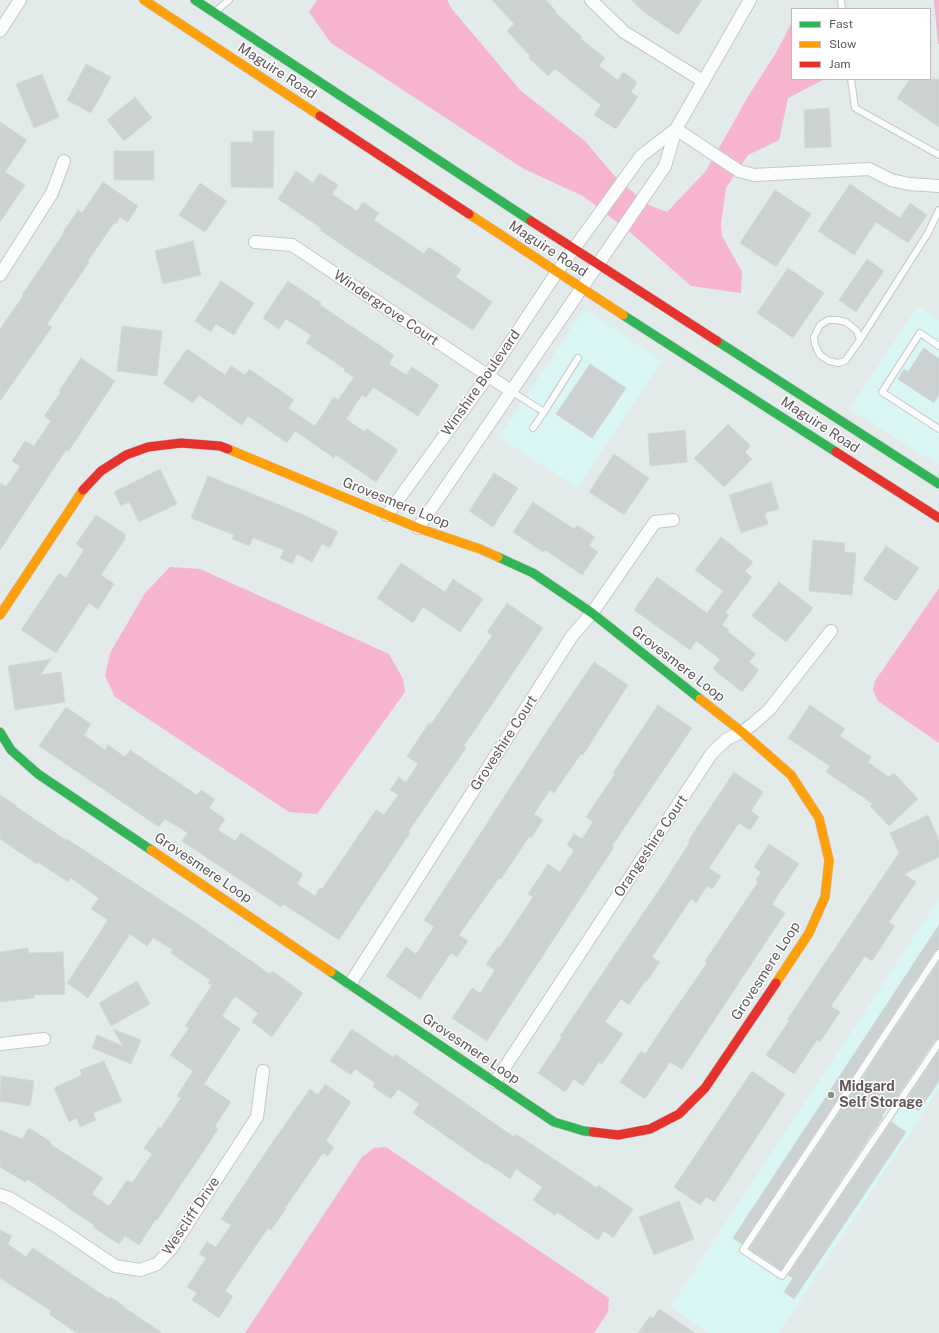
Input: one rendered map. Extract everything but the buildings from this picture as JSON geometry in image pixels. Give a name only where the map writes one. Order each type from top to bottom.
[{"type":"street","points":[[0,31],[20,0]]},
{"type":"street","name":"Maguire Road","points":[[144,0],[581,288],[939,518]]},
{"type":"street","name":"Maguire Road","points":[[195,0],[598,265],[939,484]]},
{"type":"street","points":[[591,0],[624,32],[703,81]]},
{"type":"street","points":[[750,0],[676,128],[739,171],[754,175],[869,169],[891,180],[909,184],[939,186]]},
{"type":"street","name":"Winshire Boulevard","points":[[387,515],[488,376],[557,272],[641,156],[676,128]]},
{"type":"street","name":"Winshire Boulevard","points":[[418,528],[665,166],[676,128]]},
{"type":"street","points":[[0,275],[52,193],[64,161]]},
{"type":"street","name":"Windergrove Court","points":[[255,242],[292,245],[511,391]]},
{"type":"street","name":"Grovesmere Loop","points":[[0,614],[80,494],[101,471],[126,455],[148,447],[182,443],[220,446],[418,528],[480,549],[533,573],[592,613],[742,732],[791,775],[819,818],[829,860],[825,897],[809,933],[705,1088],[679,1114],[650,1129],[618,1135],[584,1131],[554,1122],[38,774],[11,750],[0,732]]},
{"type":"street","name":"Groveshire Court","points":[[350,984],[572,636],[592,613],[655,522],[674,520]]},
{"type":"street","name":"Orangeshire Court","points":[[495,1082],[712,753],[727,739],[742,732],[769,710],[831,631]]},
{"type":"street","points":[[0,1044],[44,1040]]},
{"type":"street","name":"Wescliff Drive","points":[[0,1195],[9,1198],[59,1228],[115,1266],[140,1270],[157,1264],[171,1249],[257,1117],[263,1071]]},
{"type":"lane","points":[[214,13],[229,0]]},
{"type":"lane","points":[[851,80],[855,108],[939,155]]},
{"type":"lane","points":[[860,340],[858,330],[846,322],[837,320],[828,320],[820,325],[814,337],[815,345],[820,355],[829,362],[838,363],[846,361],[860,340],[928,233],[939,210]]},
{"type":"lane","points":[[939,346],[920,333],[882,392],[939,429]]},
{"type":"lane","points":[[533,428],[578,358]]},
{"type":"lane","points":[[511,391],[544,412]]},
{"type":"lane","points":[[939,953],[743,1250],[782,1276],[939,1043]]},
{"type":"shaded area","points":[[317,0],[447,0],[452,9],[521,91],[585,141],[618,180],[649,205],[667,212],[706,171],[749,95],[776,53],[791,24],[791,80],[823,80],[788,98],[779,140],[748,155],[726,188],[721,224],[722,236],[742,272],[741,293],[691,286],[631,233],[583,196],[524,169],[331,43],[309,12]]},
{"type":"shaded area","points":[[934,0],[939,0],[939,44],[938,44]]},
{"type":"shaded area","points":[[918,306],[939,320],[939,465],[849,409]]},
{"type":"shaded area","points":[[584,309],[662,361],[577,488],[499,437]]},
{"type":"shaded area","points":[[170,567],[200,569],[389,654],[403,679],[405,692],[317,814],[289,812],[115,697],[105,676],[110,653],[145,593]]},
{"type":"shaded area","points":[[939,588],[939,743],[878,701],[873,690],[875,681]]},
{"type":"shaded area","points":[[939,899],[939,1088],[779,1333],[709,1333],[670,1307]]},
{"type":"shaded area","points":[[386,1147],[609,1298],[608,1312],[594,1333],[245,1333],[362,1157],[374,1148]]},
{"type":"traffic: fast","points":[[195,0],[531,221]]},
{"type":"traffic: fast","points":[[623,315],[836,452]]},
{"type":"traffic: fast","points":[[717,341],[939,484]]},
{"type":"traffic: fast","points":[[498,557],[533,573],[592,613],[700,699]]},
{"type":"traffic: fast","points":[[0,732],[11,750],[38,774],[151,850]]},
{"type":"traffic: fast","points":[[331,972],[554,1122],[584,1131],[593,1132]]},
{"type":"traffic: slow","points":[[144,0],[320,116]]},
{"type":"traffic: slow","points":[[469,214],[623,315]]},
{"type":"traffic: slow","points":[[228,449],[418,528],[480,549],[498,557]]},
{"type":"traffic: slow","points":[[0,615],[83,490]]},
{"type":"traffic: slow","points":[[700,699],[742,732],[791,775],[819,818],[829,860],[825,897],[809,933],[776,983]]},
{"type":"traffic: slow","points":[[151,850],[331,972]]},
{"type":"traffic: jam","points":[[320,116],[469,214]]},
{"type":"traffic: jam","points":[[531,221],[717,341]]},
{"type":"traffic: jam","points":[[83,490],[101,471],[126,455],[148,447],[181,443],[220,446],[228,449]]},
{"type":"traffic: jam","points":[[836,452],[939,518]]},
{"type":"traffic: jam","points":[[593,1132],[618,1135],[650,1129],[679,1114],[705,1088],[776,983]]},
{"type":"place","name":"Midgard Self Storage","points":[[831,1095]]}]
